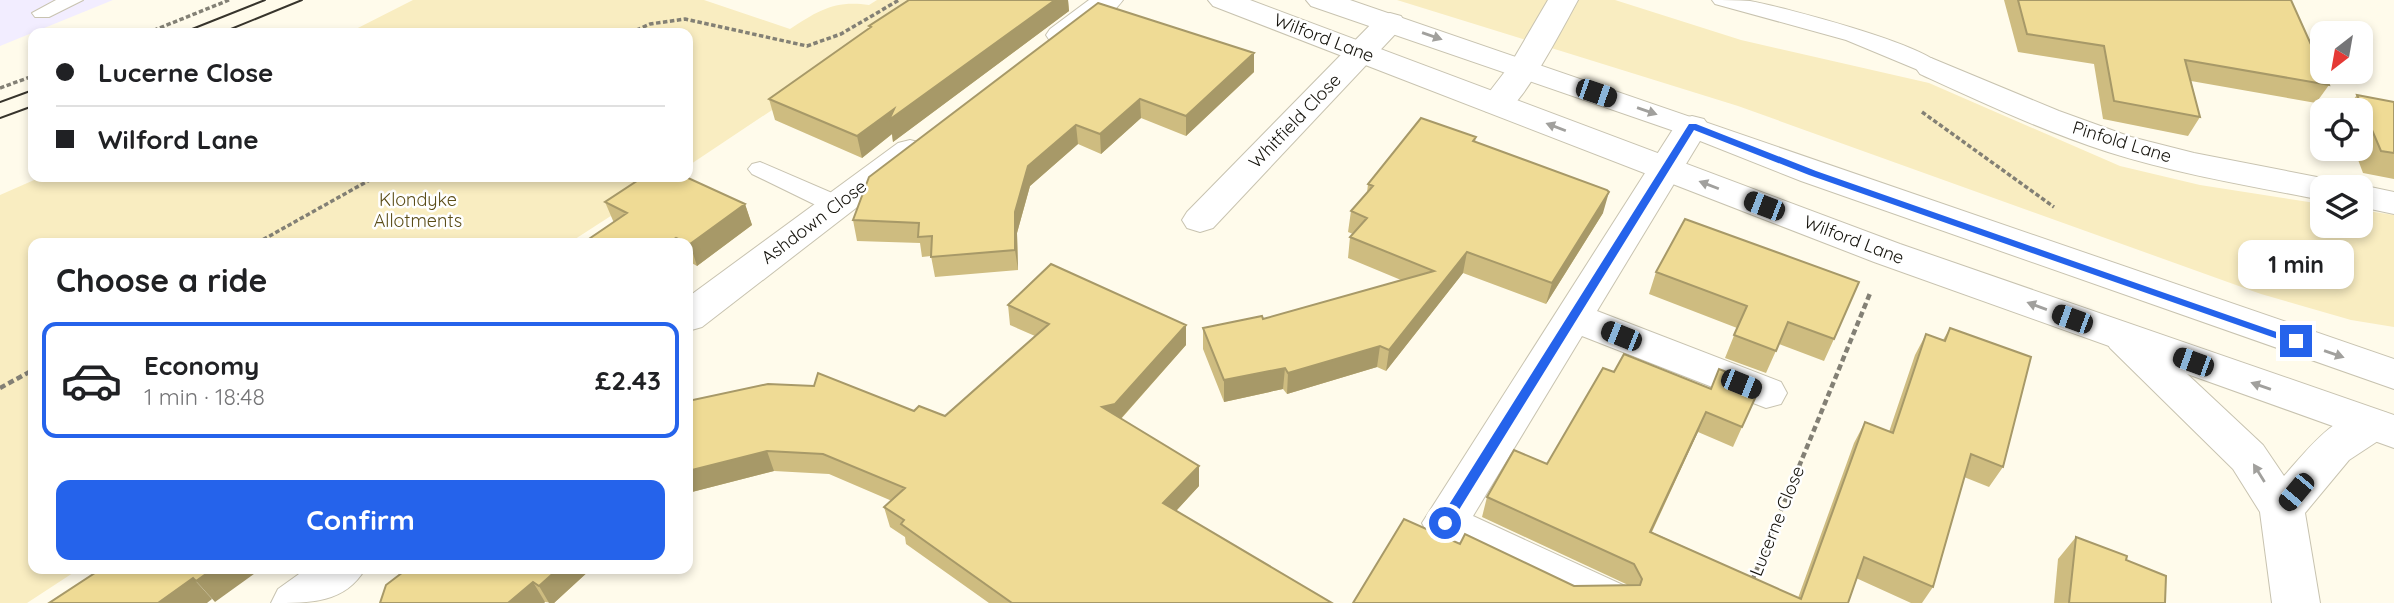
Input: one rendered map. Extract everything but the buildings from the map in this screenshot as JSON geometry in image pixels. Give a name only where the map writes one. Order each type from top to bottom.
[{"type":"street","points":[[1041,50],[1108,0]]},
{"type":"street","name":"Wilford Lane","points":[[1223,0],[2124,338],[2387,422]]},
{"type":"street","name":"Wilford Lane","points":[[1321,0],[1692,126],[1813,173],[2394,374]]},
{"type":"street","points":[[1496,104],[1524,68],[1563,0]]},
{"type":"street","name":"Whitfield Close","points":[[1200,220],[1390,22]]},
{"type":"street","name":"Pinfold Lane","points":[[1931,66],[1993,96],[2120,144],[2192,163],[2310,187]]},
{"type":"street","points":[[1608,600],[1445,523],[1692,126]]},
{"type":"street","name":"Ashdown Close","points":[[693,313],[931,134]]},
{"type":"street","points":[[2373,199],[2394,203]]},
{"type":"street","points":[[1573,317],[1766,393]]},
{"type":"street","points":[[2124,338],[2248,457],[2281,509],[2296,603]]},
{"type":"street","points":[[2281,509],[2334,448],[2387,422]]},
{"type":"street","points":[[295,603],[335,574]]},
{"type":"lane","points":[[42,13],[73,0]]},
{"type":"lane","points":[[1722,0],[1843,30],[1882,43],[1931,66]]},
{"type":"lane","points":[[760,169],[837,205]]},
{"type":"path","points":[[159,28],[229,0]]},
{"type":"path","points":[[639,28],[672,17],[693,17],[736,31],[807,46],[833,36],[899,0]]},
{"type":"path","points":[[0,88],[28,78]]},
{"type":"path","points":[[1914,105],[2055,208]]},
{"type":"path","points":[[266,238],[366,182]]},
{"type":"path","name":"Lucerne Close","points":[[1738,580],[1750,585],[1862,314]]},
{"type":"path","points":[[0,388],[28,373]]},
{"type":"shaded area","points":[[0,0],[113,0],[44,28],[28,28],[28,35],[0,46]]},
{"type":"green space","points":[[413,0],[704,0],[790,29],[818,12],[846,4],[869,5],[877,0],[937,0],[693,163],[693,28],[358,28]]},
{"type":"green space","points":[[1397,0],[1615,0],[1741,40],[1929,83],[2120,166],[2200,185],[2310,202],[2310,238],[2373,238],[2373,212],[2394,215],[2394,327],[2351,320],[2261,294],[1738,106]]},
{"type":"green space","name":"Klondyke Allotments","points":[[30,182],[663,182],[577,238],[28,238],[28,574],[71,574],[27,603],[0,603],[0,195]]},
{"type":"tram line","points":[[195,28],[265,0]]},
{"type":"tram line","points":[[233,28],[302,0]]},
{"type":"tram line","points":[[0,102],[28,92]]},
{"type":"tram line","points":[[0,118],[28,108]]},
{"type":"route","points":[[1445,523],[1692,126],[1813,173],[2296,341]]}]
